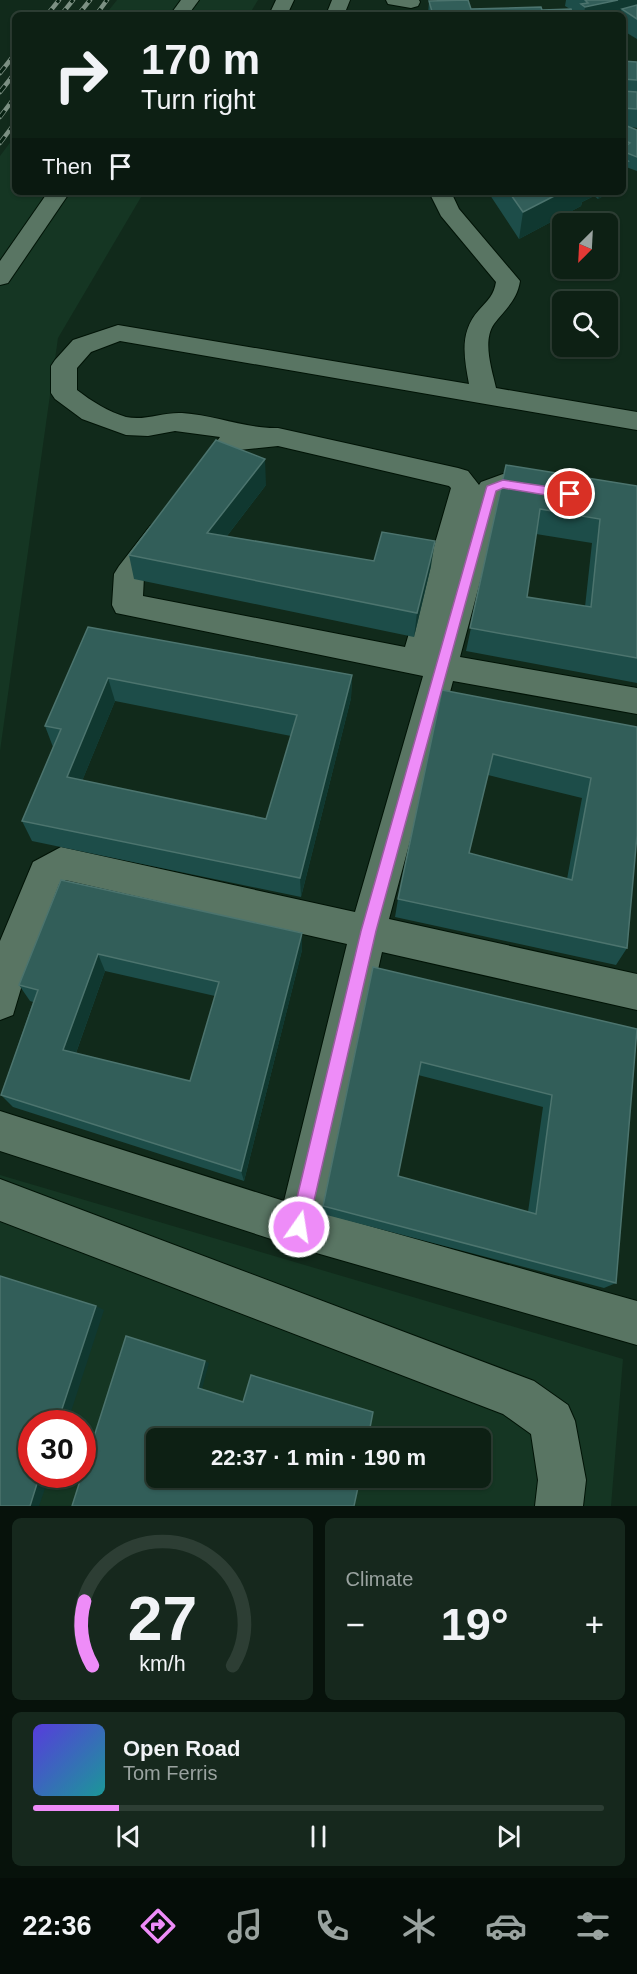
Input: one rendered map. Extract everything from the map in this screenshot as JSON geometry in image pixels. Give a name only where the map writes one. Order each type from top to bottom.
[{"type":"street","points":[[0,278],[57,195]]},
{"type":"street","points":[[441,195],[448,211],[508,281],[508,292],[501,304],[480,328],[477,345],[484,395]]},
{"type":"street","points":[[248,432],[164,421],[147,427],[133,427],[108,419],[86,411],[64,393],[64,366],[82,346],[118,333],[637,422]]},
{"type":"street","points":[[299,1227],[368,931],[428,664],[466,486],[458,478],[278,437],[250,438],[230,443],[129,574],[127,605],[428,664],[637,701]]},
{"type":"street","points":[[428,664],[491,489],[503,484],[637,505]]},
{"type":"street","points":[[0,1002],[9,965],[45,873],[61,863],[637,992]]},
{"type":"street","points":[[0,1131],[299,1227],[637,1323]]},
{"type":"street","points":[[0,1200],[519,1397],[552,1421],[562,1480],[560,1506]]},
{"type":"shaded area","points":[[117,0],[258,0],[251,12],[107,12]]},
{"type":"shaded area","points":[[12,140],[12,195],[142,195],[58,338],[0,751],[0,156]]},
{"type":"shaded area","points":[[0,1175],[623,1359],[611,1506],[0,1506]]},
{"type":"building","points":[[468,0],[471,9],[541,7],[542,10],[571,9],[572,12],[432,12],[429,1]]},
{"type":"building","points":[[585,0],[618,0],[585,7],[581,4],[588,3]]},
{"type":"building","points":[[637,5],[637,19],[622,9]]},
{"type":"building","points":[[626,61],[637,62],[637,80],[626,79]]},
{"type":"building","points":[[626,91],[637,92],[637,109],[626,108]]},
{"type":"building","points":[[626,126],[637,130],[637,157],[626,153],[626,146],[630,143],[626,141]]},
{"type":"building","points":[[511,195],[556,195],[523,212]]},
{"type":"building","points":[[216,440],[265,459],[207,533],[374,561],[382,532],[435,541],[417,613],[129,555]]},
{"type":"building","points":[[506,465],[637,486],[637,658],[470,628]],"holes":[[[540,509],[600,519],[591,607],[527,597]]]},
{"type":"building","points":[[88,627],[352,675],[300,878],[22,821],[61,729],[45,726]],"holes":[[[108,678],[297,715],[266,819],[67,777]]]},
{"type":"building","points":[[442,690],[637,727],[637,835],[627,948],[398,899]],"holes":[[[493,754],[591,778],[572,880],[469,853]]]},
{"type":"building","points":[[61,880],[302,933],[241,1171],[1,1095],[38,990],[19,985]],"holes":[[[98,954],[219,982],[190,1081],[63,1050]]]},
{"type":"building","points":[[373,967],[637,1029],[616,1283],[323,1206]],"holes":[[[421,1062],[552,1095],[536,1214],[398,1176]]]},
{"type":"building","points":[[0,1276],[96,1306],[62,1410],[18,1410],[18,1488],[36,1488],[30,1506],[0,1506]]},
{"type":"building","points":[[126,1336],[205,1361],[198,1388],[243,1402],[251,1375],[373,1412],[370,1428],[146,1428],[146,1488],[358,1488],[354,1506],[72,1506],[78,1488],[96,1488],[96,1430]]},
{"type":"railway","points":[[49,12],[59,0]]},
{"type":"railway","points":[[63,12],[73,0]]},
{"type":"railway","points":[[80,12],[90,0]]},
{"type":"railway","points":[[98,12],[107,0]]},
{"type":"railway","points":[[0,73],[12,58]]},
{"type":"railway","points":[[0,92],[12,77]]},
{"type":"railway","points":[[0,117],[12,101]]},
{"type":"railway","points":[[0,143],[12,127]]},
{"type":"route","points":[[299,1227],[368,931],[491,489],[503,484],[570,494]]}]
